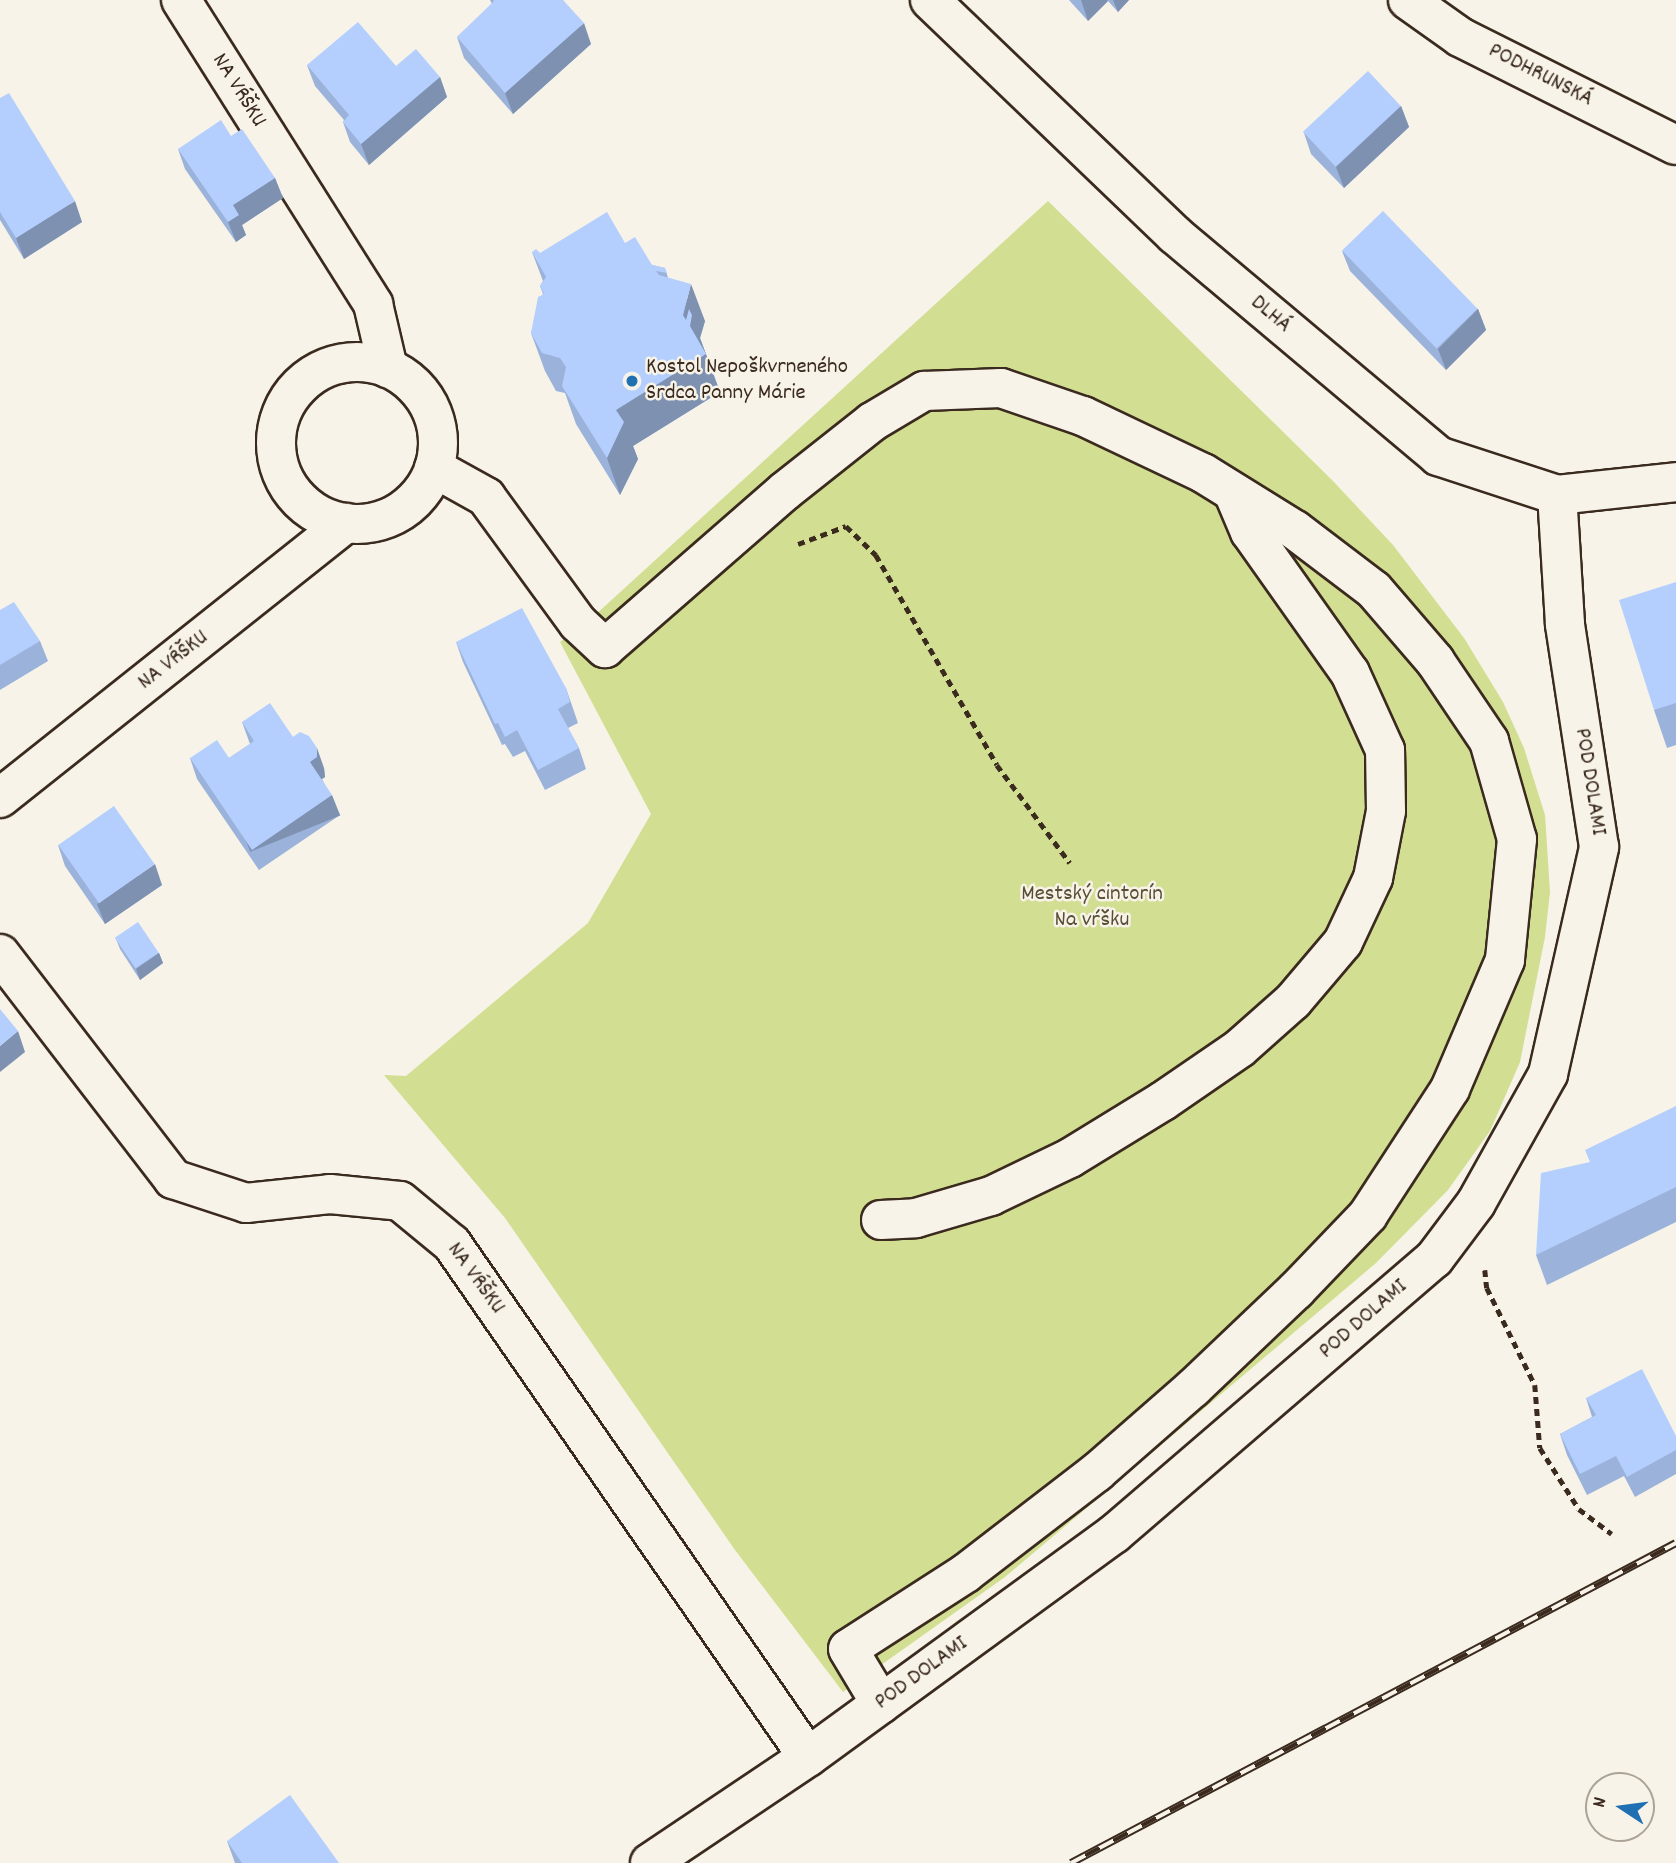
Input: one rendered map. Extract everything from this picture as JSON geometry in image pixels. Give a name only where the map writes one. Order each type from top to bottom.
[{"type":"street","name":"NA VŔŠKU","points":[[181,0],[373,304],[388,368]]},
{"type":"street","name":"DLHÁ","points":[[930,0],[1175,235],[1438,456],[1557,495],[1676,482]]},
{"type":"street","name":"PODHRUNSKÁ","points":[[1408,0],[1460,37],[1676,145]]},
{"type":"street","points":[[358,361],[388,368],[405,377],[429,406],[438,446],[434,468],[416,496],[390,516],[369,523],[346,523],[317,514],[293,494],[279,467],[275,437],[284,407],[302,382],[328,366],[358,361]]},
{"type":"street","points":[[434,468],[486,497],[578,623],[605,648],[785,491],[872,422],[924,391],[1001,388],[1083,416],[1203,473],[1295,530],[1374,590],[1435,661],[1489,741],[1517,839],[1505,960],[1450,1089],[1368,1215],[1305,1281],[1193,1388],[1097,1472],[966,1573],[848,1649],[881,1704]]},
{"type":"street","points":[[881,1220],[916,1218],[991,1196],[1070,1158],[1163,1101],[1240,1048],[1293,1001],[1348,931],[1373,878],[1386,811],[1385,750],[1350,673],[1250,532],[1233,492]]},
{"type":"street","name":"POD DOLAMI","points":[[650,1863],[808,1757],[1114,1534],[1434,1259],[1476,1203],[1548,1074],[1599,847],[1565,624],[1557,495]]},
{"type":"street","name":"NA VŔŠKU","points":[[0,798],[346,523]]},
{"type":"street","name":"NA VŔŠKU","points":[[0,954],[173,1178],[246,1203],[330,1194],[400,1202],[452,1244],[808,1757]]},
{"type":"path","points":[[797,544],[846,526],[876,555],[997,765],[1070,863]]},
{"type":"path","points":[[1476,1203],[1487,1288],[1535,1385],[1540,1448],[1579,1509],[1612,1534]]},
{"type":"green space","name":"Mestský cintorín Na vŕšku","points":[[1048,201],[1332,480],[1393,545],[1464,638],[1503,702],[1524,748],[1545,815],[1550,892],[1545,937],[1520,1062],[1490,1131],[1448,1190],[1376,1263],[1005,1577],[843,1692],[735,1550],[505,1218],[384,1075],[406,1076],[588,923],[651,814],[560,642],[593,617]]},
{"type":"building","points":[[493,0],[563,0],[584,23],[505,93],[457,37]]},
{"type":"building","points":[[358,22],[396,66],[416,49],[440,77],[361,144],[343,122],[349,115],[307,65]]},
{"type":"building","points":[[1368,71],[1401,106],[1336,167],[1303,132]]},
{"type":"building","points":[[9,93],[75,201],[16,238],[0,212],[0,98]]},
{"type":"building","points":[[221,120],[231,136],[242,129],[275,178],[233,205],[239,215],[228,222],[178,149]]},
{"type":"building","points":[[1383,211],[1477,309],[1436,348],[1342,251]]},
{"type":"building","name":"Kostol Nepoškvrneného Srdca Panny Márie","points":[[607,212],[625,243],[635,237],[652,265],[665,268],[667,273],[656,271],[659,275],[691,284],[683,315],[686,320],[689,309],[692,315],[690,326],[706,354],[616,410],[624,422],[607,458],[562,386],[566,367],[560,358],[542,353],[531,333],[538,297],[544,294],[540,286],[546,277],[532,252],[536,249],[540,253]]},
{"type":"building","points":[[1676,582],[1676,703],[1654,710],[1619,600]]},
{"type":"building","points":[[14,602],[40,641],[0,665],[0,610]]},
{"type":"building","points":[[522,608],[566,688],[570,702],[558,709],[579,748],[538,770],[517,730],[505,737],[498,723],[495,724],[456,642]]},
{"type":"building","points":[[270,703],[293,737],[300,732],[309,736],[317,748],[317,757],[310,762],[332,795],[252,850],[190,758],[217,740],[229,758],[254,741],[242,722]]},
{"type":"building","points":[[114,806],[155,864],[99,903],[58,845]]},
{"type":"building","points":[[138,922],[159,953],[135,968],[115,938]]},
{"type":"building","points":[[0,1009],[18,1031],[0,1046]]},
{"type":"building","points":[[1676,1106],[1676,1187],[1536,1255],[1541,1173],[1590,1162],[1585,1150]]},
{"type":"building","points":[[1642,1369],[1676,1436],[1676,1450],[1627,1477],[1616,1456],[1580,1474],[1560,1434],[1596,1415],[1586,1398]]},
{"type":"building","points":[[290,1795],[339,1863],[242,1863],[227,1841]]},
{"type":"railway","points":[[1071,1863],[1676,1543]]},
{"type":"place","name":"Kostol Nepoškvrneného Srdca Panny Márie","points":[[632,381]]}]
